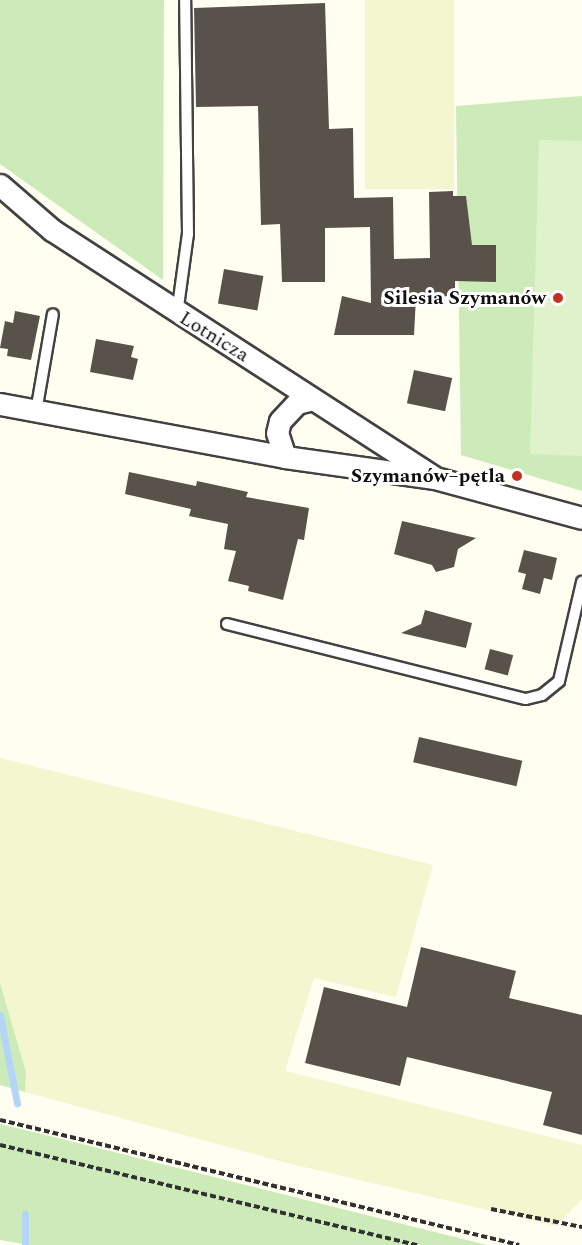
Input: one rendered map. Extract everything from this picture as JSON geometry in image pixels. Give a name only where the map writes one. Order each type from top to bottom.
[{"type":"street","name":"Lotnicza","points":[[0,184],[52,230],[177,314],[435,478]]},
{"type":"street","points":[[285,457],[277,433],[280,421],[297,403],[313,399]]},
{"type":"street","name":"Lotnicza","points":[[0,404],[285,457],[435,478],[582,518]]},
{"type":"lane","points":[[177,314],[188,234],[185,0]]},
{"type":"lane","points":[[36,412],[53,314]]},
{"type":"lane","points":[[228,624],[526,699],[542,695],[559,681],[582,582]]},
{"type":"path","points":[[0,1120],[519,1245]]},
{"type":"path","points":[[0,1145],[417,1245]]},
{"type":"path","points":[[491,1209],[582,1227]]},
{"type":"green space","points":[[0,0],[164,0],[163,280],[0,164]]},
{"type":"green space","points":[[365,0],[454,0],[454,189],[365,189]]},
{"type":"green space","points":[[582,96],[582,491],[461,455],[456,106]]},
{"type":"green space","name":"Silesia Szymanów","points":[[539,140],[582,141],[582,456],[530,454]]},
{"type":"green space","points":[[0,758],[433,865],[396,997],[314,978],[285,1071],[582,1145],[582,1199],[556,1226],[287,1163],[25,1092],[26,1072],[0,983]]},
{"type":"green space","points":[[0,983],[26,1072],[25,1092],[0,1085]]},
{"type":"green space","points":[[0,1124],[487,1245],[29,1245],[0,1240]]},
{"type":"building","points":[[325,3],[329,129],[353,128],[354,198],[393,197],[394,259],[430,258],[429,192],[453,191],[453,196],[466,196],[472,245],[496,245],[496,282],[455,281],[455,296],[416,297],[414,335],[334,335],[342,296],[371,303],[370,227],[325,228],[325,282],[282,282],[280,224],[261,225],[258,106],[196,107],[194,8]]},
{"type":"building","points":[[224,269],[263,276],[257,310],[218,303]]},
{"type":"building","points":[[15,311],[40,316],[31,360],[7,356],[8,349],[0,348],[5,321],[13,323]]},
{"type":"building","points":[[96,339],[134,346],[131,357],[138,359],[133,380],[90,372]]},
{"type":"building","points":[[414,370],[452,378],[445,411],[407,403]]},
{"type":"building","points":[[129,472],[196,486],[197,481],[248,492],[246,497],[309,508],[304,540],[298,539],[283,600],[248,591],[249,586],[228,581],[236,551],[224,549],[228,524],[189,516],[191,509],[125,494]]},
{"type":"building","points":[[402,521],[476,538],[458,549],[454,567],[436,572],[432,565],[394,554]]},
{"type":"building","points":[[524,550],[557,558],[552,580],[544,578],[540,594],[522,589],[526,574],[518,572]]},
{"type":"building","points":[[425,610],[472,623],[466,648],[401,633],[421,624]]},
{"type":"building","points":[[490,649],[513,655],[508,675],[485,669]]},
{"type":"building","points":[[419,737],[522,761],[516,786],[413,762]]},
{"type":"building","points":[[421,947],[516,971],[509,998],[582,1015],[582,1135],[543,1125],[552,1092],[407,1057],[400,1086],[305,1063],[324,987],[407,1007]]},
{"type":"waterway","points":[[0,1015],[17,1103]]},
{"type":"waterway","points":[[25,1214],[25,1245]]},
{"type":"place","name":"Silesia Szymanów","points":[[558,298]]},
{"type":"place","name":"Szymanów–pętla","points":[[517,476]]}]
